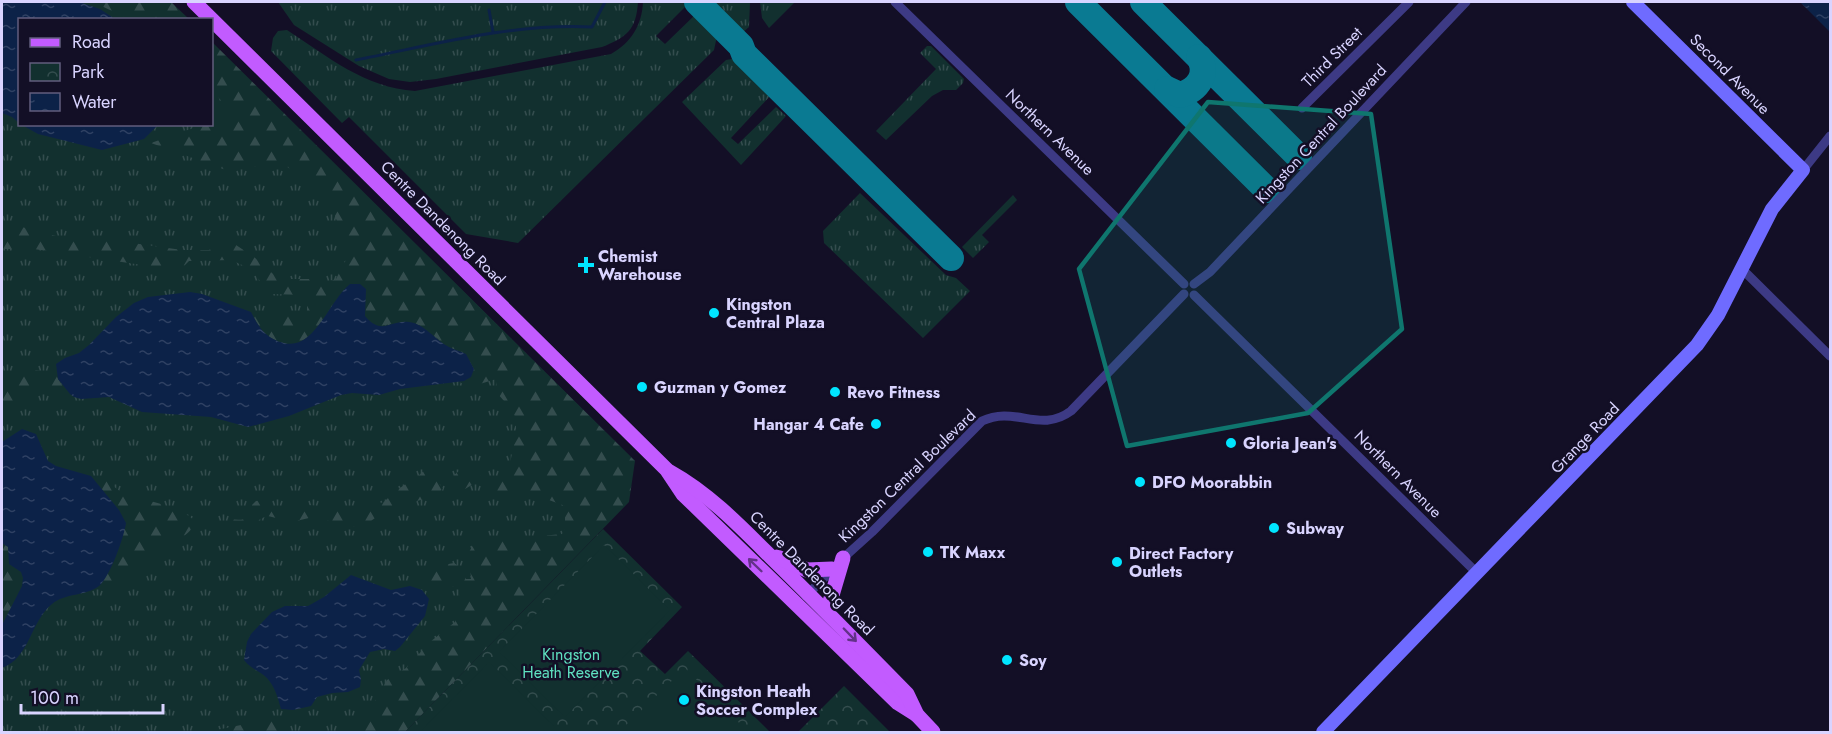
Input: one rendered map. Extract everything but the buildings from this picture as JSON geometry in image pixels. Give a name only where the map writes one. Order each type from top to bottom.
[{"type":"main road","name":"Centre Dandenong Road","points":[[194,2],[210,18]]},
{"type":"main road","name":"Second Avenue","points":[[1634,2],[1803,170]]},
{"type":"main road","name":"Centre Dandenong Road","points":[[213,21],[667,470],[683,494],[803,599],[827,612],[907,694],[917,715]]},
{"type":"main road","name":"Grange Road","points":[[1323,732],[1697,345],[1718,315],[1743,270],[1772,209],[1803,170]]},
{"type":"main road","name":"Centre Dandenong Road","points":[[667,470],[691,483],[766,552],[803,599],[898,703],[917,715],[933,732]]},
{"type":"main road","points":[[766,552],[807,570],[837,564],[827,612]]},
{"type":"street","name":"Northern Avenue","points":[[895,2],[1478,574]]},
{"type":"street","name":"Third Street","points":[[1302,108],[1409,2]]},
{"type":"street","name":"Kingston Central Boulevard","points":[[803,599],[982,422],[1002,415],[1044,421],[1058,419],[1067,414],[1187,291],[1188,282],[1194,284],[1210,272],[1466,2]]},
{"type":"street","name":"Grange Road","points":[[1803,170],[1830,136]]},
{"type":"street","points":[[1743,270],[1830,356]]},
{"type":"highlighted area","points":[[1208,102],[1371,114],[1402,329],[1308,413],[1127,446],[1079,269]]},
{"type":"green space","points":[[2,2],[169,2],[186,18],[18,18],[18,126],[213,126],[213,44],[635,461],[405,732],[2,732]]},
{"type":"green space","points":[[93,2],[171,2],[188,18],[127,18]]},
{"type":"green space","points":[[278,2],[638,2],[635,19],[629,31],[618,40],[602,47],[410,82],[389,79],[359,66],[294,25]]},
{"type":"green space","points":[[643,2],[686,2],[688,4],[656,36],[665,44],[697,13],[717,36],[714,50],[518,243],[466,234],[349,117],[342,123],[271,51],[273,38],[278,31],[287,30],[332,60],[363,77],[397,89],[415,91],[611,54],[630,39],[638,26]]},
{"type":"green space","points":[[710,2],[750,2],[749,27],[742,33]]},
{"type":"green space","points":[[760,2],[795,2],[769,28],[762,18]]},
{"type":"green space","points":[[213,43],[635,461],[629,502],[405,732],[343,732],[362,717],[375,701],[387,680],[406,668],[430,642],[455,622],[459,612],[460,591],[457,587],[426,587],[416,584],[412,578],[415,570],[454,563],[463,569],[466,579],[471,579],[469,552],[475,542],[488,537],[520,538],[562,534],[565,528],[565,506],[525,488],[519,490],[512,504],[495,493],[495,488],[510,463],[516,435],[516,419],[512,410],[497,393],[496,379],[467,388],[459,381],[464,381],[464,352],[449,347],[417,324],[402,322],[377,326],[365,317],[367,297],[340,292],[323,320],[309,336],[291,344],[274,340],[262,330],[251,312],[268,317],[305,315],[307,295],[270,294],[251,269],[231,260],[189,261],[181,269],[176,270],[34,249],[2,249],[2,226],[11,224],[71,240],[104,239],[182,250],[209,250],[225,240],[254,257],[282,279],[312,279],[327,282],[336,279],[348,256],[327,195],[283,164],[226,170],[151,143],[199,126],[213,126],[213,121],[234,114],[213,92]]},
{"type":"green space","points":[[927,46],[931,46],[964,79],[963,83],[956,90],[943,90],[932,96],[886,140],[876,131],[936,69],[920,53]]},
{"type":"green space","points":[[732,59],[771,95],[731,138],[738,144],[776,107],[786,116],[741,165],[682,102],[726,60]]},
{"type":"green space","points":[[860,193],[946,275],[956,278],[970,291],[923,338],[824,243],[823,231]]},
{"type":"green space","points":[[1013,195],[1017,200],[982,235],[989,242],[973,258],[962,247]]},
{"type":"green space","points":[[34,370],[56,373],[68,393],[57,397],[43,391],[36,391],[25,400],[8,402],[2,408],[2,377],[11,379]]},
{"type":"green space","points":[[472,465],[482,466],[480,480],[465,489],[458,487],[454,475]]},
{"type":"green space","points":[[429,466],[443,489],[433,496],[386,511],[366,524],[353,527],[313,517],[292,522],[268,516],[256,522],[238,525],[228,522],[230,519],[239,520],[248,517],[252,505],[256,501],[263,500],[275,509],[286,510],[307,505],[364,511],[385,501]]},
{"type":"green space","points":[[91,476],[107,481],[122,493],[161,504],[186,514],[194,520],[188,532],[167,542],[120,588],[99,586],[114,561],[126,523],[119,510]]},
{"type":"green space","name":"Kingston Heath Reserve","points":[[603,529],[682,607],[640,651],[665,674],[688,651],[770,732],[405,732]]},
{"type":"green space","points":[[2,543],[8,547],[9,562],[20,572],[22,580],[2,625]]},
{"type":"green space","points":[[604,545],[670,610],[565,717],[499,652]]},
{"type":"green space","points":[[489,662],[555,727],[550,732],[420,732]]},
{"type":"green space","name":"Kingston Heath Soccer Complex","points":[[685,668],[748,732],[619,732]]},
{"type":"green space","points":[[844,686],[890,732],[798,732]]},
{"type":"green space","points":[[265,714],[288,724],[284,732],[206,732],[256,722]]},
{"type":"water","points":[[2,2],[79,2],[100,9],[114,18],[18,18],[18,122],[2,113]]},
{"type":"water","points":[[1800,2],[1830,2],[1830,32]]},
{"type":"water","points":[[24,126],[157,126],[144,139],[102,150],[38,134]]},
{"type":"water","points":[[350,284],[360,284],[366,289],[365,316],[371,322],[381,326],[402,322],[415,323],[444,344],[466,354],[474,369],[471,377],[464,381],[400,389],[379,395],[352,393],[341,395],[289,416],[248,427],[211,417],[142,412],[109,397],[81,399],[70,394],[58,379],[56,364],[79,353],[116,317],[134,303],[148,297],[190,292],[202,294],[251,312],[260,328],[268,336],[284,343],[295,343],[304,340],[313,332]]},
{"type":"water","points":[[22,429],[36,434],[48,461],[56,466],[91,476],[119,510],[126,523],[116,556],[108,574],[99,586],[57,600],[52,604],[39,620],[19,656],[2,668],[2,625],[22,586],[23,578],[21,572],[9,564],[8,547],[2,543],[2,442]]},
{"type":"water","points":[[351,575],[391,590],[410,586],[422,590],[429,599],[425,616],[395,651],[384,649],[370,652],[359,670],[360,687],[348,692],[317,697],[311,706],[293,710],[281,709],[270,681],[244,660],[251,634],[272,612],[285,606],[308,606],[324,597]]},
{"type":"waterway","points":[[356,60],[473,36],[532,28],[592,27],[605,2]]},
{"type":"waterway","points":[[489,10],[493,32]]},
{"type":"taxiway","points":[[697,2],[741,46],[744,54],[951,258]]},
{"type":"taxiway","points":[[1078,2],[1267,190]]},
{"type":"taxiway","points":[[1143,2],[1299,157]]},
{"type":"taxiway","points":[[1167,89],[1180,95],[1197,85],[1203,69],[1199,57]]},
{"type":"place","name":"Chemist Warehouse","points":[[586,265]]},
{"type":"place","name":"Kingston Central Plaza","points":[[714,313]]},
{"type":"place","name":"Guzman y Gomez","points":[[642,387]]},
{"type":"place","name":"Revo Fitness","points":[[835,392]]},
{"type":"place","name":"Hangar 4 Cafe","points":[[876,424]]},
{"type":"place","name":"Gloria Jean's","points":[[1231,443]]},
{"type":"place","name":"DFO Moorabbin","points":[[1140,482]]},
{"type":"place","name":"Subway","points":[[1274,528]]},
{"type":"place","name":"TK Maxx","points":[[928,552]]},
{"type":"place","name":"Direct Factory Outlets","points":[[1117,562]]},
{"type":"place","name":"Soy","points":[[1007,660]]},
{"type":"place","name":"Kingston Heath Soccer Complex","points":[[684,700]]}]
